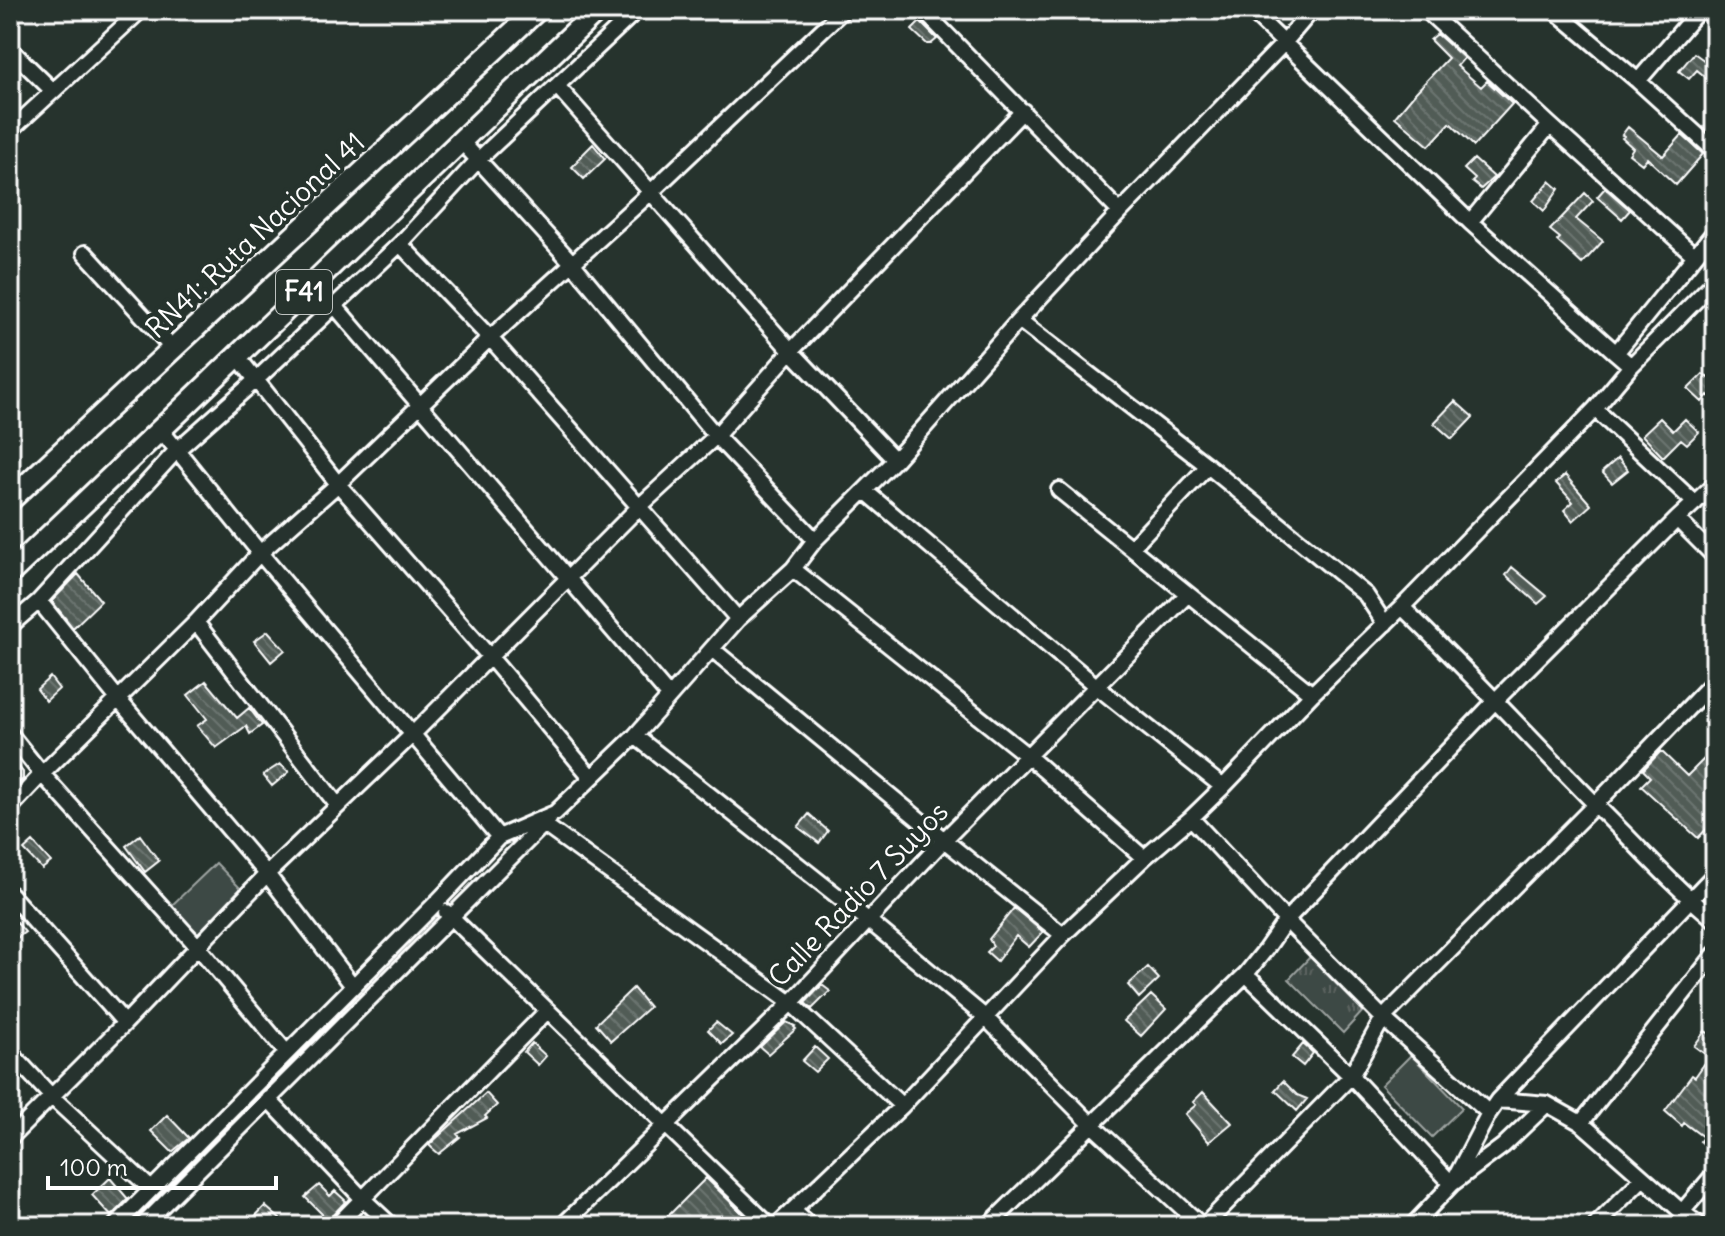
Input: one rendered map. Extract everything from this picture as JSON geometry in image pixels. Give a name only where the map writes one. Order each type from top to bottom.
[{"type":"main road","name":"RN41: Ruta Nacional 41","points":[[10,500],[537,10]]},
{"type":"main road","name":"F41","points":[[10,573],[598,10]]},
{"type":"street","points":[[10,131],[141,10]]},
{"type":"street","points":[[10,626],[39,601],[177,450],[400,244],[479,159],[637,10]]},
{"type":"street","points":[[10,808],[196,622],[260,553],[338,484],[490,338],[651,192],[843,10]]},
{"type":"street","points":[[923,10],[1120,212]]},
{"type":"street","points":[[1250,10],[1470,222],[1631,366]]},
{"type":"street","points":[[142,1226],[543,824],[635,736],[738,619],[793,569],[815,540],[895,460],[1019,320],[1312,10]]},
{"type":"street","points":[[1426,10],[1550,125],[1698,251],[1715,257]]},
{"type":"street","points":[[1554,10],[1715,151]]},
{"type":"street","points":[[1638,81],[1699,10]]},
{"type":"street","points":[[10,49],[53,91]]},
{"type":"street","points":[[557,86],[791,351],[895,460]]},
{"type":"street","points":[[10,1138],[267,874],[412,735],[639,507],[716,436],[791,351],[1023,111]]},
{"type":"street","points":[[1470,222],[1550,125]]},
{"type":"street","points":[[461,141],[573,264],[716,436],[815,540]]},
{"type":"street","points":[[1616,353],[1715,231]]},
{"type":"street","points":[[400,244],[490,338],[738,619]]},
{"type":"street","points":[[85,253],[173,349]]},
{"type":"street","points":[[437,902],[773,1226],[902,1106],[1063,935],[1223,787],[1595,409],[1631,366],[1715,281]]},
{"type":"street","points":[[335,306],[669,696]]},
{"type":"street","points":[[1019,320],[1208,466],[1366,595],[1385,624]]},
{"type":"street","points":[[238,357],[338,484],[591,777]]},
{"type":"street","points":[[1595,409],[1695,503]]},
{"type":"street","points":[[161,430],[260,553],[499,837]]},
{"type":"street","points":[[1131,548],[1208,466]]},
{"type":"street","points":[[988,1226],[1246,974],[1286,920],[1495,701],[1715,484]]},
{"type":"street","points":[[1059,490],[1312,694]]},
{"type":"street","points":[[865,491],[1096,686],[1223,787]]},
{"type":"street","points":[[1677,519],[1715,557]]},
{"type":"street","points":[[793,569],[1029,757],[1144,858]]},
{"type":"street","name":"Calle Radio 7 Suyos","points":[[562,1226],[791,1003],[944,840],[1188,594]]},
{"type":"street","points":[[39,601],[267,874],[353,986]]},
{"type":"street","points":[[1402,607],[1595,805],[1689,899],[1715,920]]},
{"type":"street","points":[[196,622],[338,806]]},
{"type":"street","points":[[712,649],[1063,935]]},
{"type":"street","points":[[635,736],[986,1018],[1092,1125],[1203,1226],[1351,1076],[1383,1018],[1715,680]]},
{"type":"street","points":[[10,734],[286,1052]]},
{"type":"street","points":[[115,1226],[499,837],[555,813]]},
{"type":"street","points":[[1191,818],[1383,1018],[1493,1106],[1547,1104],[1581,1123],[1701,1226]]},
{"type":"street","points":[[543,824],[791,1003],[902,1106]]},
{"type":"street","points":[[1452,1184],[1493,1106],[1715,874]]},
{"type":"street","points":[[10,894],[125,1023]]},
{"type":"street","points":[[1581,1123],[1715,954]]},
{"type":"street","points":[[1246,974],[1351,1076],[1452,1184]]},
{"type":"street","points":[[336,1226],[547,1011]]},
{"type":"street","points":[[10,1052],[52,1097],[151,1189]]},
{"type":"street","points":[[268,1099],[392,1226]]},
{"type":"street","points":[[235,1104],[249,1118]]},
{"type":"street","points":[[1412,1226],[1452,1184],[1503,1146],[1547,1104]]},
{"type":"street","points":[[1682,1212],[1715,1173]]},
{"type":"street","points":[[1595,1226],[1643,1178]]},
{"type":"street","points":[[793,1210],[810,1226]]},
{"type":"green space","points":[[216,863],[242,890],[198,933],[171,906]]},
{"type":"green space","points":[[1310,957],[1363,1011],[1343,1033],[1289,979]]},
{"type":"green space","points":[[1411,1055],[1462,1108],[1432,1137],[1381,1085]]},
{"type":"building","points":[[920,22],[937,39],[931,44],[912,30]]},
{"type":"building","points":[[1437,34],[1464,58],[1457,66],[1481,87],[1487,81],[1512,104],[1474,146],[1450,123],[1429,146],[1395,117],[1448,58],[1430,40]]},
{"type":"building","points":[[1715,49],[1715,73],[1709,80],[1697,70],[1689,79],[1679,71],[1694,53],[1705,61]]},
{"type":"building","points":[[1628,127],[1663,156],[1682,135],[1703,154],[1676,185],[1647,158],[1642,164],[1629,154],[1633,148],[1622,138]]},
{"type":"building","points":[[593,144],[605,159],[584,179],[572,167]]},
{"type":"building","points":[[1474,159],[1494,177],[1481,189],[1464,169]]},
{"type":"building","points":[[1550,181],[1559,189],[1544,211],[1533,201]]},
{"type":"building","points":[[1605,188],[1630,210],[1622,219],[1597,197]]},
{"type":"building","points":[[1585,193],[1593,201],[1576,219],[1603,241],[1582,264],[1557,241],[1560,238],[1550,230]]},
{"type":"building","points":[[1715,371],[1715,402],[1708,395],[1702,402],[1688,389],[1703,374],[1708,378]]},
{"type":"building","points":[[1455,401],[1473,417],[1452,439],[1434,423]]},
{"type":"building","points":[[1660,418],[1673,431],[1685,419],[1699,432],[1687,444],[1681,439],[1663,457],[1642,435]]},
{"type":"building","points":[[1618,458],[1628,470],[1612,483],[1602,472]]},
{"type":"building","points":[[1565,475],[1591,505],[1573,521],[1564,510],[1573,502],[1556,483]]},
{"type":"building","points":[[1512,567],[1547,596],[1538,604],[1506,575]]},
{"type":"building","points":[[78,574],[101,601],[73,628],[52,601]]},
{"type":"building","points":[[268,631],[285,650],[271,662],[254,641]]},
{"type":"building","points":[[50,677],[59,689],[46,701],[37,689]]},
{"type":"building","points":[[206,681],[237,718],[249,708],[262,725],[250,734],[246,726],[216,748],[197,726],[207,719],[188,695]]},
{"type":"building","points":[[1661,751],[1687,776],[1705,758],[1715,767],[1715,795],[1710,800],[1715,805],[1715,820],[1698,838],[1641,786],[1650,777],[1643,770]]},
{"type":"building","points":[[10,756],[23,772],[23,779],[10,791]]},
{"type":"building","points":[[280,764],[289,772],[272,786],[263,775]]},
{"type":"building","points":[[809,814],[828,831],[819,843],[798,827]]},
{"type":"building","points":[[140,835],[159,861],[145,872],[126,846]]},
{"type":"building","points":[[33,842],[51,862],[42,869],[24,850]]},
{"type":"building","points":[[1014,908],[1043,932],[1029,947],[1016,936],[997,961],[987,952],[993,946],[989,939]]},
{"type":"building","points":[[10,915],[25,932],[10,943]]},
{"type":"building","points":[[1148,967],[1159,979],[1139,998],[1128,985]]},
{"type":"building","points":[[822,985],[830,991],[812,1009],[805,1003]]},
{"type":"building","points":[[633,988],[649,1007],[611,1041],[596,1024]]},
{"type":"building","points":[[1151,995],[1166,1009],[1141,1036],[1124,1021]]},
{"type":"building","points":[[716,1022],[732,1035],[722,1044],[708,1030]]},
{"type":"building","points":[[786,1022],[796,1029],[768,1054],[760,1047]]},
{"type":"building","points":[[1705,1031],[1715,1037],[1715,1153],[1700,1141],[1703,1137],[1684,1123],[1682,1126],[1665,1111],[1709,1057],[1694,1046]]},
{"type":"building","points":[[532,1043],[546,1056],[538,1065],[524,1052]]},
{"type":"building","points":[[1303,1044],[1313,1053],[1303,1066],[1292,1057]]},
{"type":"building","points":[[815,1047],[828,1059],[815,1072],[802,1061]]},
{"type":"building","points":[[1283,1081],[1297,1095],[1307,1099],[1297,1111],[1275,1090]]},
{"type":"building","points":[[1203,1092],[1232,1123],[1209,1142],[1185,1114],[1196,1105],[1193,1102]]},
{"type":"building","points":[[486,1093],[497,1105],[485,1116],[487,1118],[457,1134],[460,1137],[439,1154],[429,1145]]},
{"type":"building","points":[[167,1115],[189,1138],[172,1152],[151,1131]]},
{"type":"building","points":[[110,1178],[128,1199],[111,1216],[92,1195]]},
{"type":"building","points":[[706,1178],[750,1221],[746,1226],[658,1226]]},
{"type":"building","points":[[319,1185],[330,1196],[335,1191],[346,1201],[328,1220],[305,1197]]},
{"type":"building","points":[[265,1206],[288,1226],[246,1226]]}]
